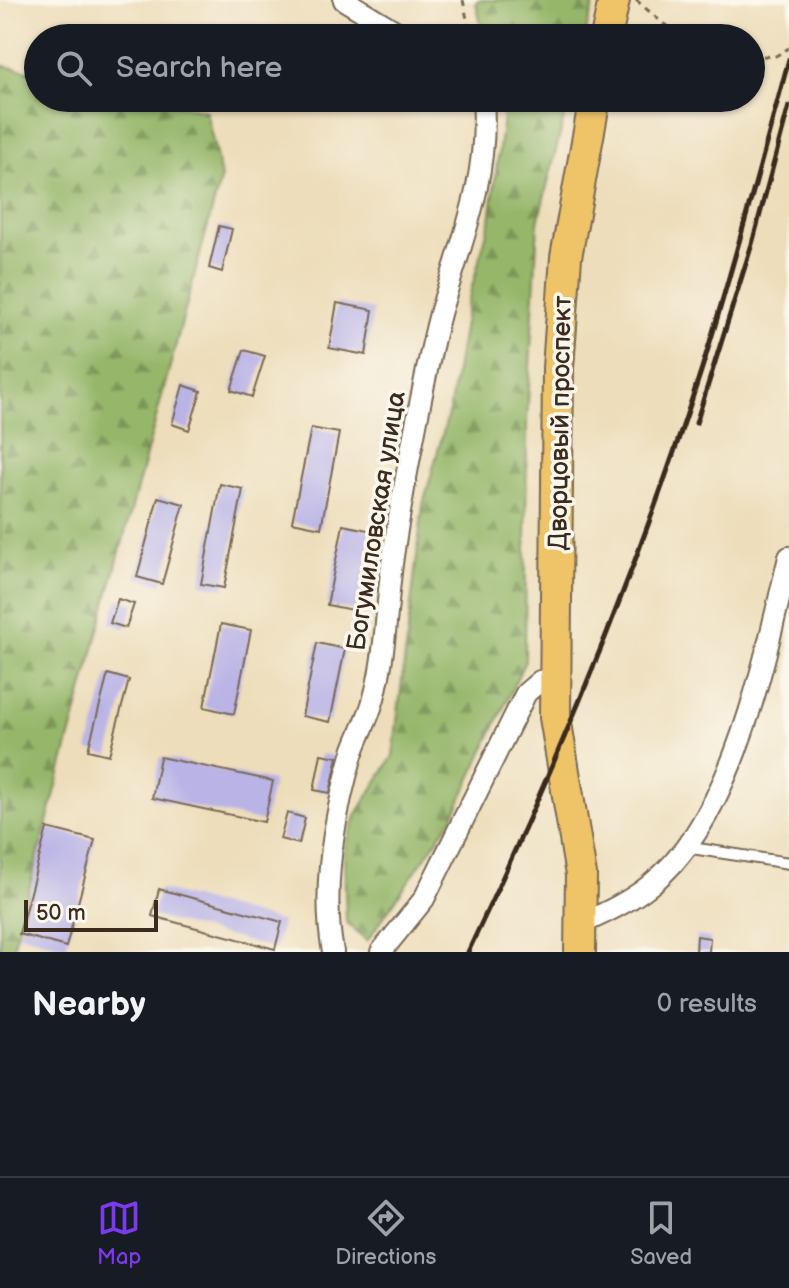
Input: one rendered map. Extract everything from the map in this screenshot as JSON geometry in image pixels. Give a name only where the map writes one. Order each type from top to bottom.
[{"type":"main road","points":[[609,24],[614,0]]},
{"type":"main road","name":"Дворцовый проспект","points":[[580,938],[575,824],[560,749],[555,677],[558,368],[566,257],[592,112]]},
{"type":"street","points":[[344,0],[384,24]]},
{"type":"street","name":"Богумиловская улица","points":[[333,952],[327,918],[328,871],[352,755],[374,699],[386,640],[391,572],[421,399],[441,311],[467,236],[481,172],[484,112]]},
{"type":"street","points":[[580,938],[651,885],[685,847],[722,787],[762,665],[789,557]]},
{"type":"street","points":[[381,952],[424,899],[526,693],[540,681],[555,677]]},
{"type":"lane","points":[[685,847],[789,863]]},
{"type":"path","points":[[463,0],[468,24]]},
{"type":"path","points":[[636,0],[664,24]]},
{"type":"path","points":[[765,56],[774,57],[789,48]]},
{"type":"green space","points":[[478,0],[595,0],[588,24],[481,24]]},
{"type":"green space","points":[[0,65],[24,70],[24,112],[206,112],[221,177],[12,952],[0,952]]},
{"type":"green space","points":[[502,112],[566,112],[538,222],[527,421],[525,661],[453,817],[367,941],[346,922],[344,849],[357,814],[393,756],[423,505],[450,407],[467,305],[490,221]]},
{"type":"building","points":[[219,226],[232,229],[222,272],[209,268]]},
{"type":"building","points":[[337,303],[373,310],[366,355],[329,348]]},
{"type":"building","points":[[244,350],[265,356],[252,397],[231,390]]},
{"type":"building","points":[[183,385],[201,391],[189,430],[172,424]]},
{"type":"building","points":[[311,428],[339,433],[321,528],[292,522]]},
{"type":"building","points":[[220,484],[243,489],[224,588],[201,584]]},
{"type":"building","points":[[158,497],[184,504],[162,584],[137,577]]},
{"type":"building","points":[[343,525],[373,531],[358,611],[327,605]]},
{"type":"building","points":[[118,599],[134,604],[126,628],[110,623]]},
{"type":"building","points":[[221,624],[251,630],[234,714],[204,707]]},
{"type":"building","points":[[317,643],[345,649],[330,722],[302,716]]},
{"type":"building","points":[[108,674],[129,680],[109,755],[88,750]]},
{"type":"building","points":[[321,754],[338,757],[330,793],[314,790]]},
{"type":"building","points":[[160,757],[273,781],[264,822],[152,798]]},
{"type":"building","points":[[287,813],[305,818],[299,844],[280,839]]},
{"type":"building","points":[[47,828],[95,840],[66,947],[19,934]]},
{"type":"building","points":[[159,889],[282,922],[275,949],[152,916]]},
{"type":"building","points":[[697,936],[710,938],[709,952],[696,952]]},
{"type":"railway","points":[[468,952],[565,736],[651,517],[714,330],[789,59]]},
{"type":"railway","points":[[696,423],[752,244],[789,106]]}]
